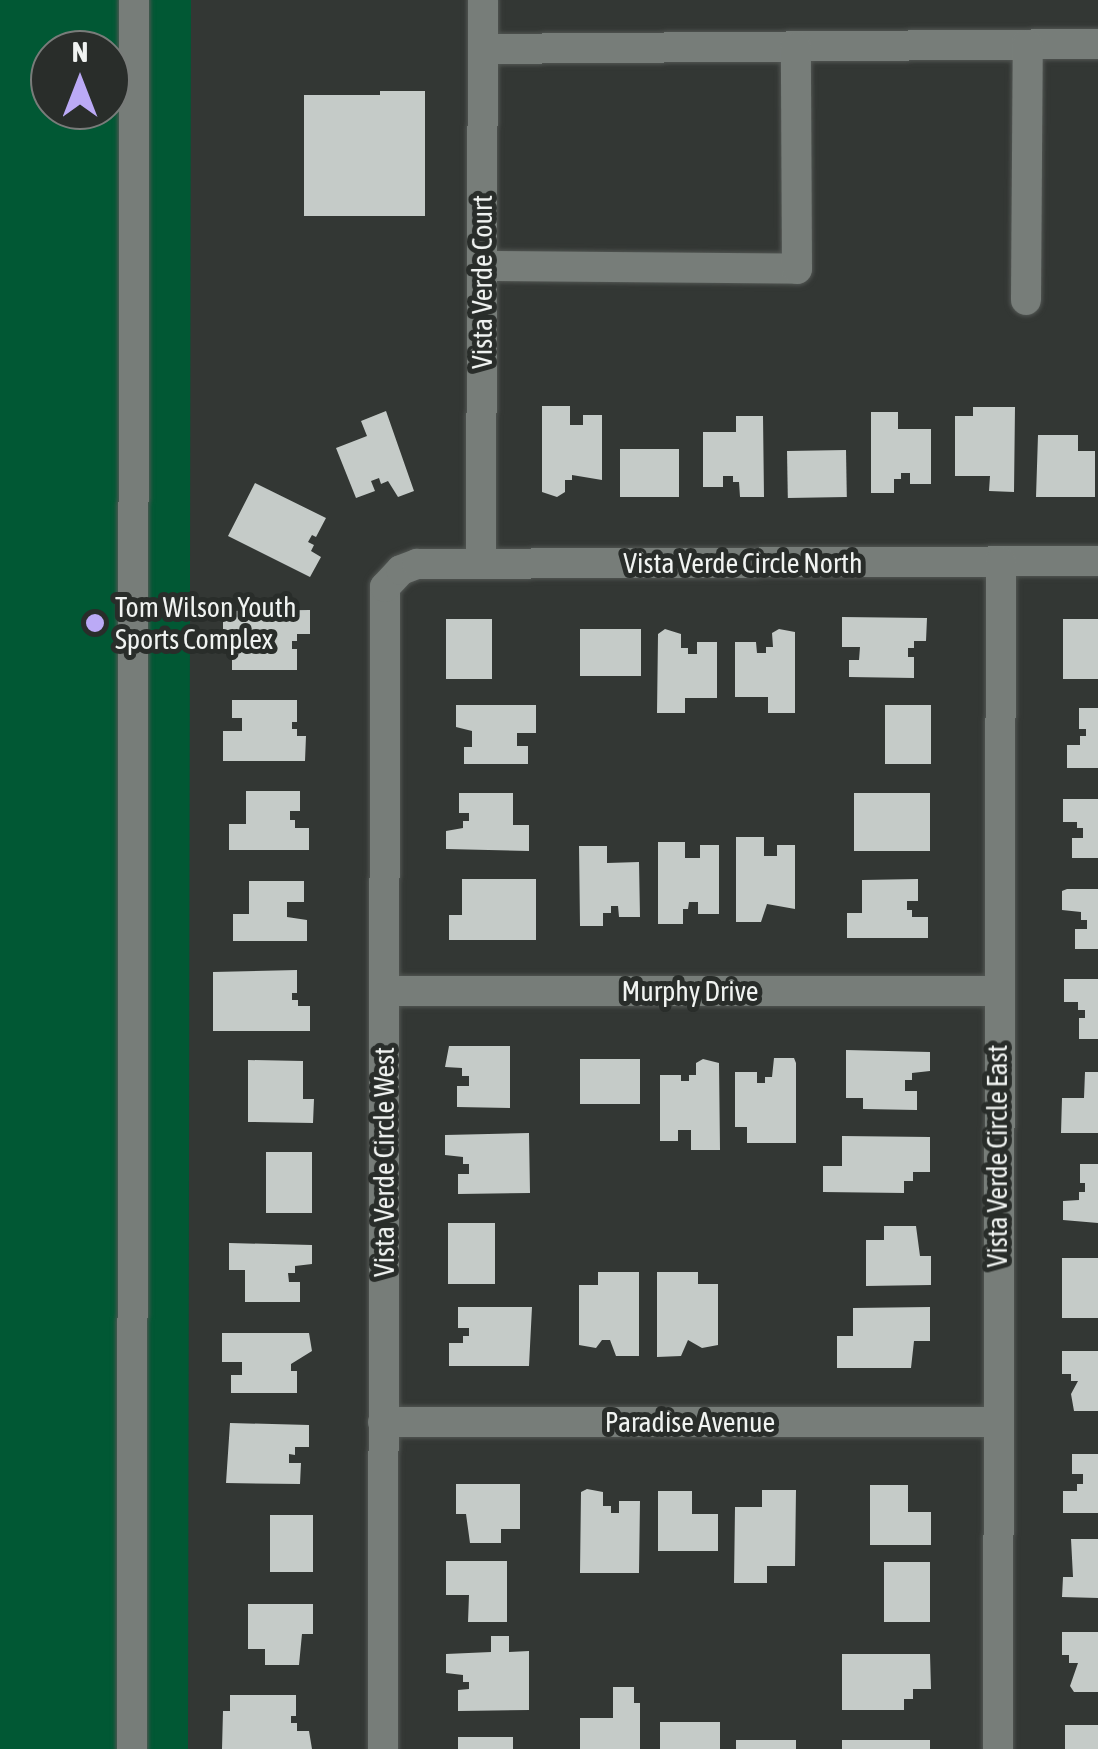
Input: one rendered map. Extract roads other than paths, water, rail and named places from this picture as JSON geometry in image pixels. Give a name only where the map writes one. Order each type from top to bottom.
[{"type":"street","points":[[132,1749],[134,0]]},
{"type":"street","name":"Vista Verde Court","points":[[481,564],[484,0]]},
{"type":"street","points":[[1026,300],[1028,44]]},
{"type":"street","points":[[483,50],[1098,44]]},
{"type":"street","points":[[483,266],[797,269],[796,47]]},
{"type":"street","name":"Vista Verde Circle North","points":[[392,577],[416,564],[1098,561]]},
{"type":"street","name":"Vista Verde Circle East","points":[[998,1749],[1001,562]]},
{"type":"street","name":"Vista Verde Circle West","points":[[382,1749],[382,602],[392,577]]},
{"type":"street","name":"Murphy Drive","points":[[384,991],[997,991]]},
{"type":"street","name":"Paradise Avenue","points":[[383,1422],[997,1422]]},
{"type":"place","name":"Tom Wilson Youth Sports Complex","points":[[95,623]]}]
